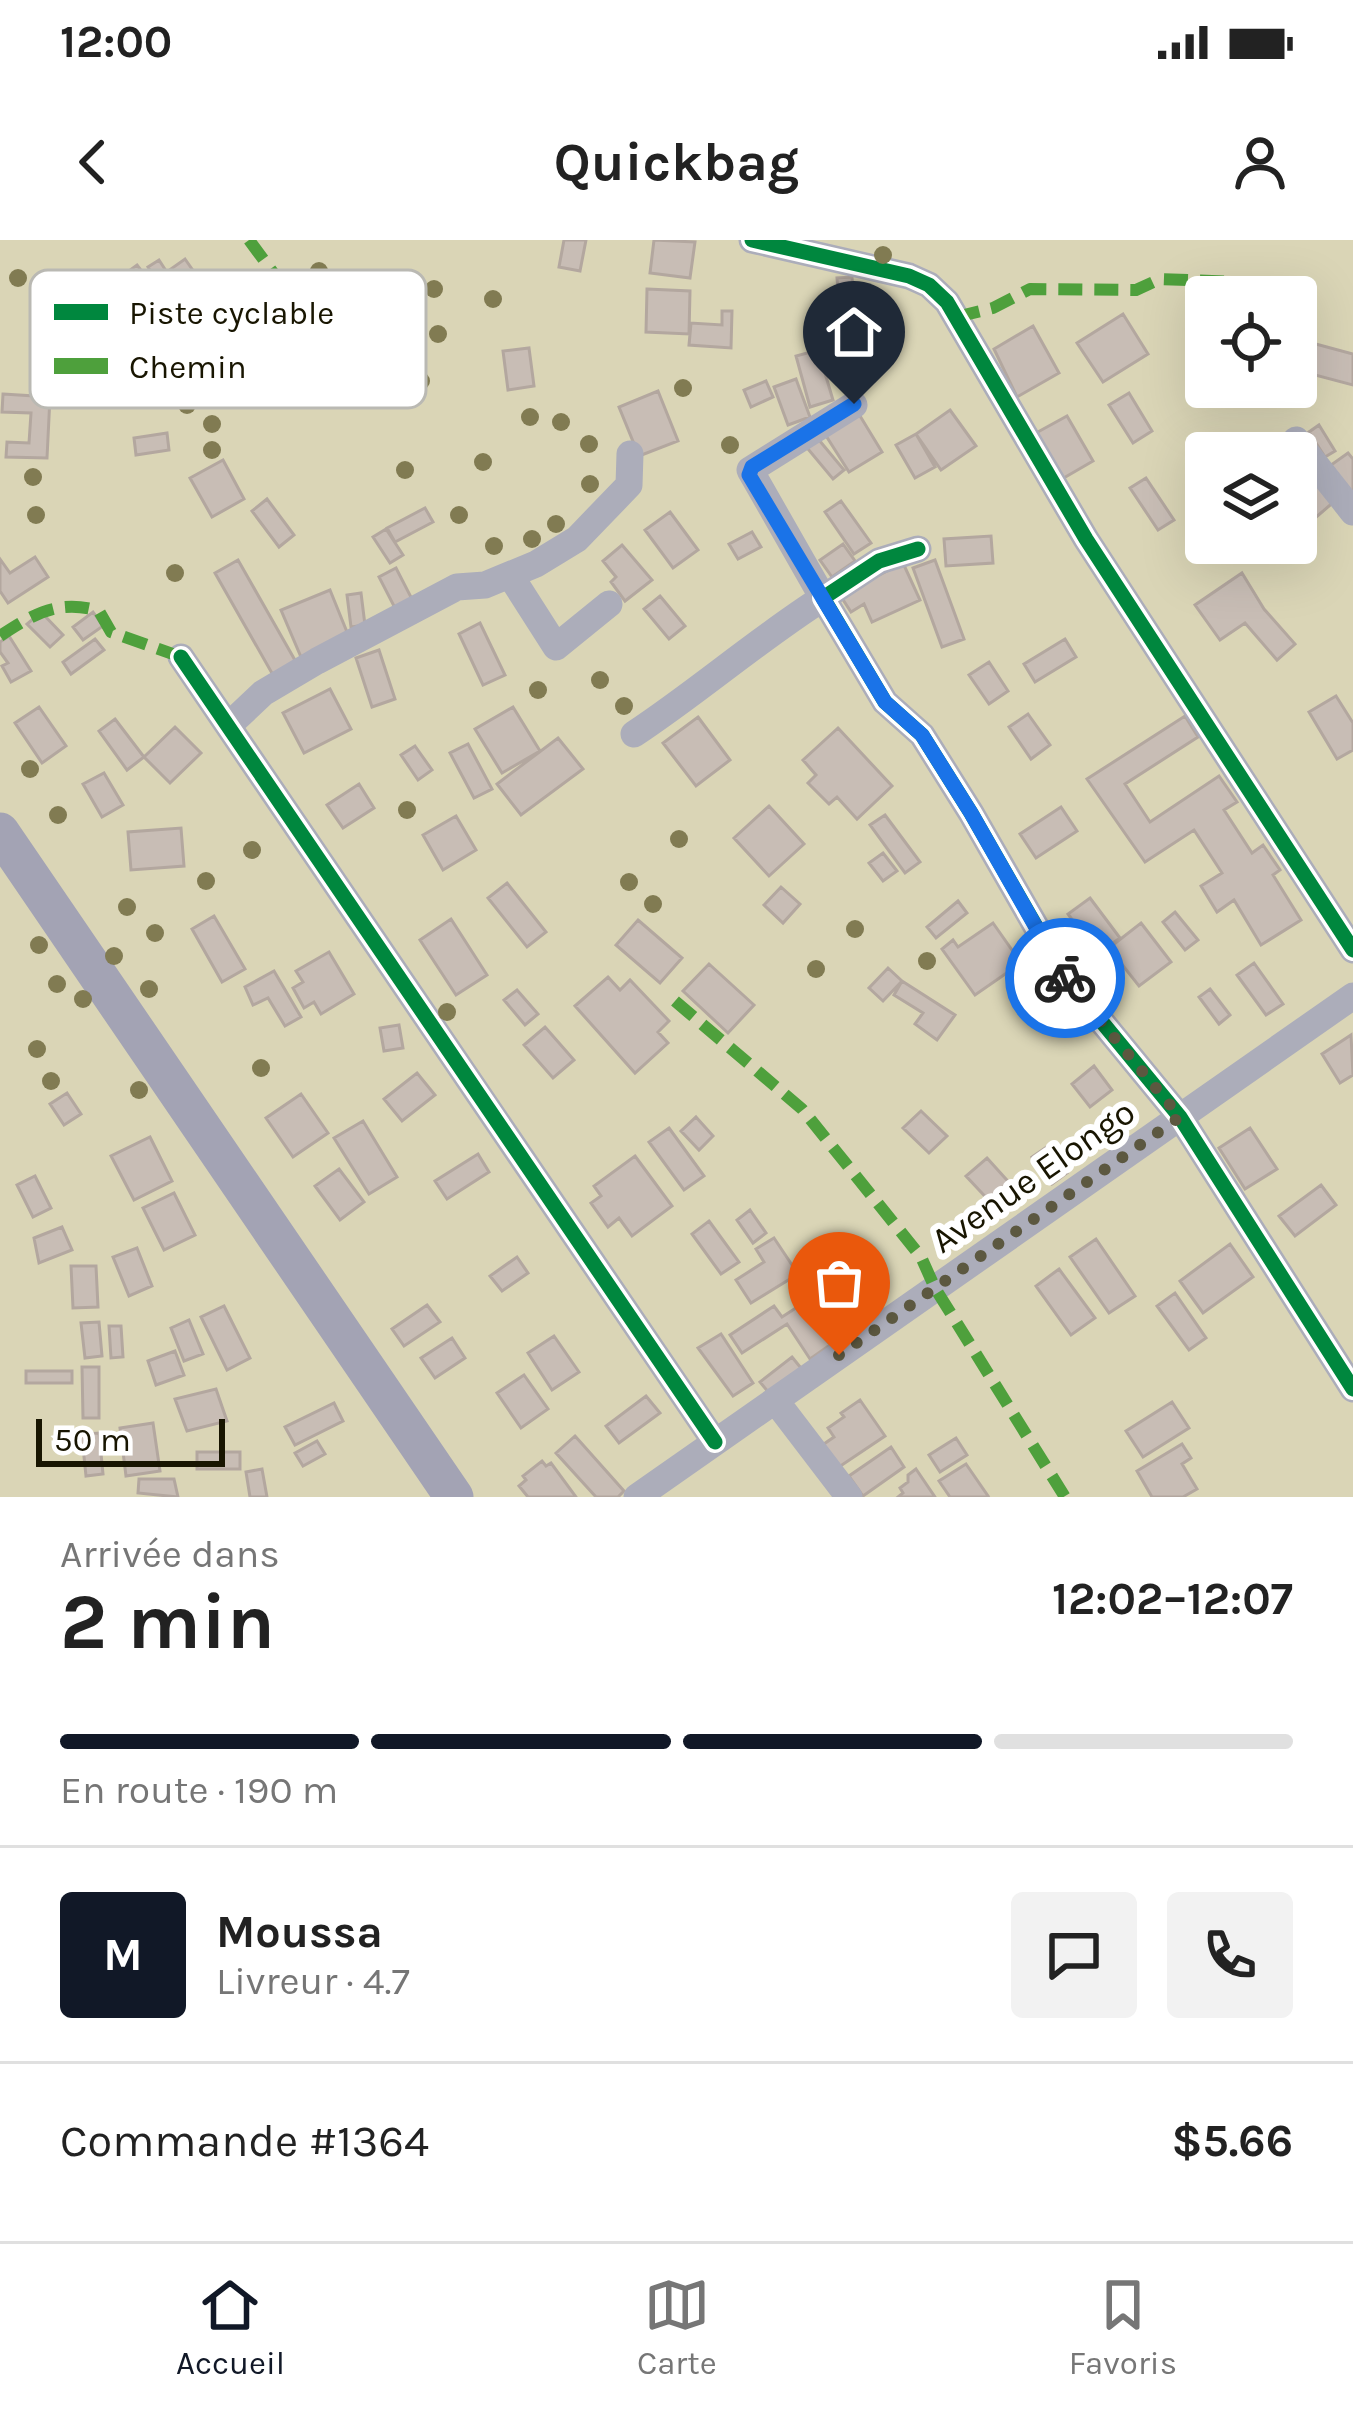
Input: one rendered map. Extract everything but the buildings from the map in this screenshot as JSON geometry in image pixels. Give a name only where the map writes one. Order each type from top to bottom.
[{"type":"street","points":[[752,240],[908,276],[929,285],[947,302],[1086,539],[1353,950]]},
{"type":"street","points":[[854,404],[750,470],[885,702],[922,735],[1065,977],[1180,1117],[1353,1389]]},
{"type":"street","points":[[228,726],[263,693],[317,661],[457,587],[485,585],[510,575],[577,539],[610,508],[630,480],[630,454]]},
{"type":"street","points":[[1317,467],[1353,512]]},
{"type":"street","points":[[634,734],[686,700],[758,640],[879,561],[918,549]]},
{"type":"street","points":[[510,575],[556,646],[609,604]]},
{"type":"street","points":[[181,657],[716,1442]]},
{"type":"street","points":[[0,832],[454,1497]]},
{"type":"street","name":"Avenue Elongo","points":[[637,1497],[1353,996]]},
{"type":"street","points":[[775,1400],[849,1497]]},
{"type":"marked path","points":[[249,240],[271,270]]},
{"type":"marked path","points":[[956,317],[993,308],[1030,289],[1136,290],[1160,279],[1185,280]]},
{"type":"marked path","points":[[0,636],[47,611],[85,608],[99,611],[111,632],[181,657]]},
{"type":"marked path","points":[[675,1001],[802,1109],[921,1257],[935,1288],[1065,1497]]},
{"type":"cycle path","points":[[752,240],[909,276],[929,285],[947,302],[1086,539],[1353,950]]},
{"type":"cycle path","points":[[918,549],[879,561],[823,598],[885,702],[922,735],[1065,977],[1180,1117],[1353,1389]]},
{"type":"cycle path","points":[[181,657],[715,1442]]},
{"type":"way so far","points":[[839,1355],[1180,1117],[1065,978]]},
{"type":"route","points":[[854,404],[752,467],[749,475],[885,702],[922,735],[1065,978]]}]
